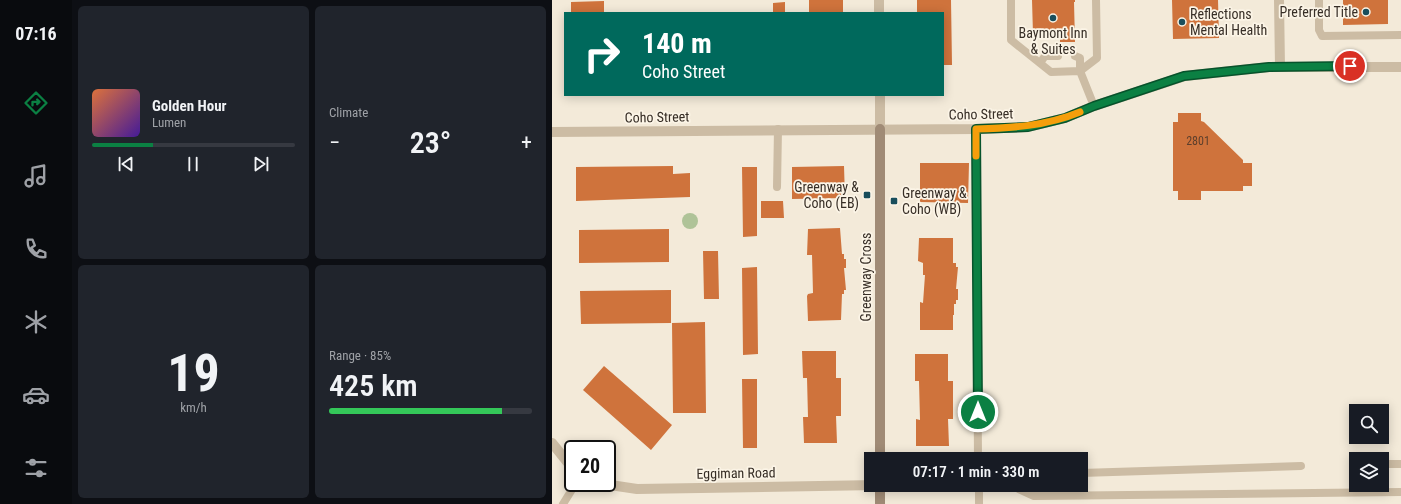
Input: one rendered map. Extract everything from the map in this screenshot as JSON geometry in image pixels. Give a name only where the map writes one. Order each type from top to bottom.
[{"type":"street","points":[[879,0],[879,12]]},
{"type":"street","points":[[1279,0],[1280,67]]},
{"type":"street","name":"Coho Street","points":[[552,132],[778,129],[976,129],[1028,127],[1065,118],[1094,106],[1184,76],[1240,68],[1401,66]]},
{"type":"street","name":"Greenway Cross","points":[[880,96],[880,452]]},
{"type":"street","points":[[552,443],[564,458]]},
{"type":"street","name":"Eggiman Road","points":[[616,486],[637,489],[864,485]]},
{"type":"street","points":[[880,492],[880,504]]},
{"type":"lane","points":[[1010,0],[1011,40],[1051,72],[1080,71],[1097,58],[1096,0]]},
{"type":"lane","points":[[1319,0],[1319,30],[1322,36],[1401,35]]},
{"type":"lane","points":[[1040,63],[1045,56],[1058,56]]},
{"type":"lane","points":[[1075,56],[1080,58],[1080,71],[1094,106]]},
{"type":"lane","points":[[777,187],[778,129]]},
{"type":"lane","points":[[976,129],[978,452]]},
{"type":"lane","points":[[1389,464],[1401,464]]},
{"type":"lane","points":[[1088,473],[1301,466]]},
{"type":"lane","points":[[563,504],[570,492]]},
{"type":"lane","points":[[978,492],[979,504]]},
{"type":"lane","points":[[1025,492],[1034,496],[1401,492]]},
{"type":"green space","points":[[690,213],[697,218],[698,221],[693,228],[690,229],[683,224],[682,221],[687,214]]},
{"type":"building","points":[[809,0],[843,0],[843,12],[809,12]]},
{"type":"building","points":[[917,0],[951,0],[952,65],[944,65],[944,12],[917,12]]},
{"type":"building","name":"Baymont Inn & Suites","points":[[1032,0],[1075,0],[1075,42],[1060,42],[1060,33],[1033,34]]},
{"type":"building","points":[[1172,0],[1218,0],[1219,38],[1173,39]]},
{"type":"building","name":"Preferred Title","points":[[1343,0],[1388,0],[1388,24],[1343,25]]},
{"type":"building","points":[[604,1],[604,12],[571,12],[571,2]]},
{"type":"building","points":[[785,2],[785,12],[773,12],[773,3]]},
{"type":"building","points":[[1178,113],[1201,113],[1201,121],[1204,122],[1243,160],[1243,163],[1252,163],[1252,186],[1243,186],[1243,191],[1201,191],[1201,200],[1178,200],[1178,191],[1173,191],[1173,122],[1178,122]]},
{"type":"building","points":[[920,163],[969,163],[968,203],[920,202]]},
{"type":"building","points":[[673,166],[673,174],[690,173],[690,197],[576,201],[576,167]]},
{"type":"building","points":[[844,166],[845,198],[792,199],[792,167]]},
{"type":"building","points":[[742,167],[757,167],[757,236],[743,237]]},
{"type":"building","points":[[761,201],[783,201],[784,218],[761,218]]},
{"type":"building","points":[[840,228],[842,254],[844,254],[844,259],[846,259],[846,268],[844,268],[846,290],[844,290],[844,294],[842,294],[841,320],[808,321],[807,296],[808,294],[813,293],[812,255],[807,255],[808,229]]},
{"type":"building","points":[[669,229],[669,262],[579,263],[579,230]]},
{"type":"building","points":[[919,238],[953,238],[953,263],[956,263],[956,267],[958,267],[956,289],[958,289],[958,300],[956,300],[956,304],[954,304],[953,330],[920,330],[920,302],[923,303],[925,275],[923,275],[923,263],[918,261]]},
{"type":"building","points":[[703,251],[718,251],[719,299],[704,299]]},
{"type":"building","points":[[757,267],[758,354],[743,355],[742,268]]},
{"type":"building","points":[[671,290],[671,323],[581,324],[580,291]]},
{"type":"building","points":[[705,322],[706,413],[673,413],[672,323]]},
{"type":"building","points":[[802,351],[836,351],[836,378],[841,378],[841,416],[836,416],[837,443],[804,443],[803,417],[808,417],[807,378],[803,378]]},
{"type":"building","points":[[915,354],[948,354],[948,381],[953,381],[953,419],[948,419],[949,446],[916,446],[916,419],[920,420],[919,381],[915,381]]},
{"type":"building","points":[[604,366],[672,425],[651,450],[583,390]]},
{"type":"building","points":[[742,379],[757,379],[757,448],[743,448]]},
{"type":"slow traffic","points":[[976,156],[976,129],[1028,127],[1065,118],[1080,112]]},
{"type":"place","name":"Preferred Title","points":[[1366,12]]},
{"type":"place","name":"Baymont Inn & Suites","points":[[1053,18]]},
{"type":"place","name":"Reflections Mental Health","points":[[1182,22]]},
{"type":"place","name":"Greenway & Coho (EB)","points":[[867,195]]},
{"type":"place","name":"Greenway & Coho (WB)","points":[[894,201]]},
{"type":"route","points":[[978,412],[976,129],[1028,127],[1065,118],[1094,106],[1184,76],[1240,68],[1350,66]]}]
